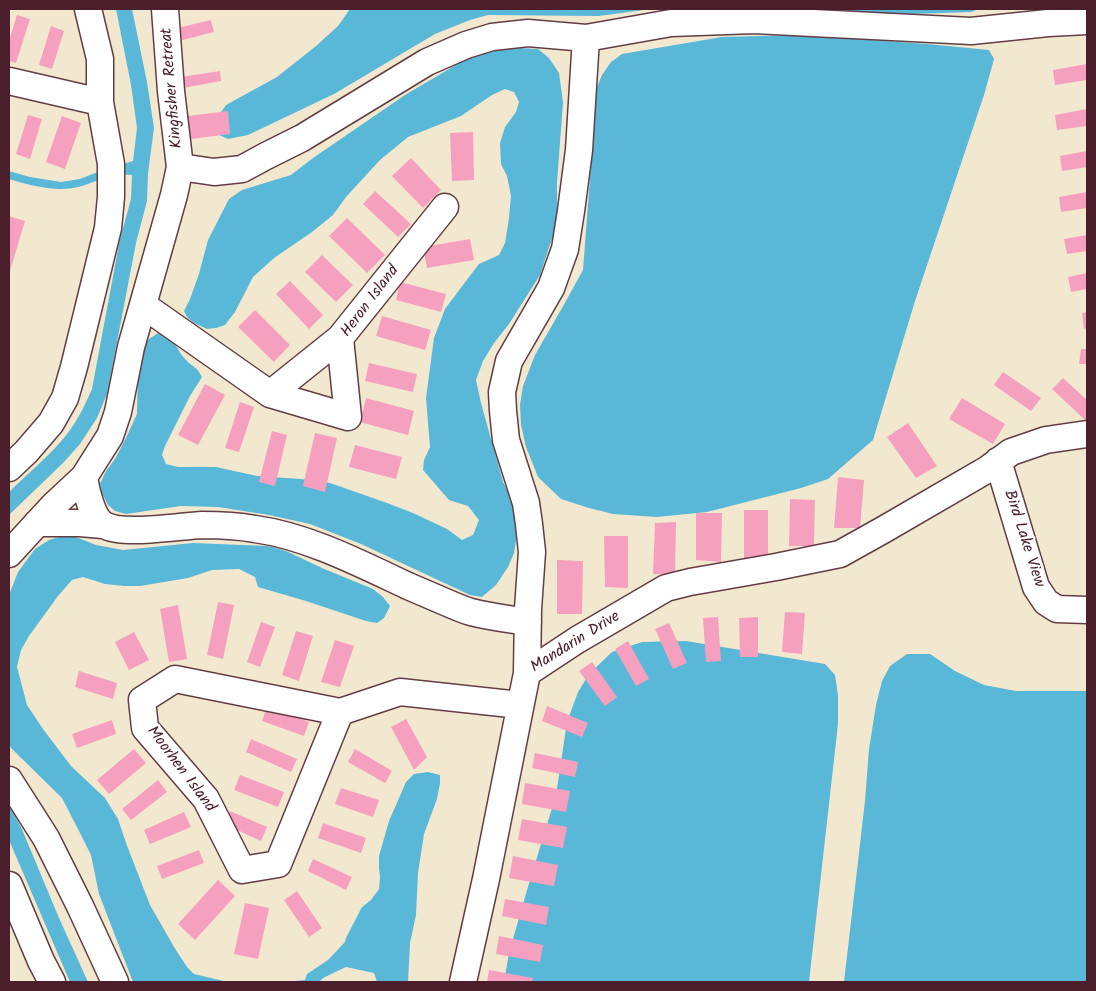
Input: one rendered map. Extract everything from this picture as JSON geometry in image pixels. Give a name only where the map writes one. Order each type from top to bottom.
[{"type":"street","points":[[14,453],[51,423],[65,398],[108,228],[111,173],[100,102],[100,59],[88,9]]},
{"type":"street","name":"Kingfisher Retreat","points":[[9,554],[56,502],[84,477],[110,436],[118,412],[131,347],[174,195],[180,167],[171,91],[165,9]]},
{"type":"street","points":[[180,167],[214,172],[242,169],[310,133],[427,62],[466,45],[492,37],[528,34],[586,38],[671,23],[754,20],[971,31],[1071,17]]},
{"type":"street","points":[[526,673],[532,552],[526,503],[506,440],[502,392],[509,362],[551,288],[565,249],[579,150],[586,38]]},
{"type":"street","points":[[9,81],[100,102]]},
{"type":"street","name":"Heron Island","points":[[143,305],[270,394],[348,417],[340,338],[445,207]]},
{"type":"street","points":[[270,394],[340,338]]},
{"type":"street","points":[[998,462],[1012,452],[1046,440],[1087,434]]},
{"type":"street","name":"Mandarin Drive","points":[[463,982],[486,880],[526,673],[577,640],[666,588],[840,554],[998,462]]},
{"type":"street","name":"Bird Lake View","points":[[998,462],[1036,587],[1046,602],[1057,609],[1087,610]]},
{"type":"street","points":[[84,477],[88,498],[95,514],[103,525]]},
{"type":"street","points":[[37,523],[80,523],[103,525],[121,530],[202,525],[258,529],[301,540],[354,560],[470,612],[495,618],[528,622]]},
{"type":"street","name":"Moorhen Island","points":[[340,712],[278,864],[242,870],[206,799],[145,728],[142,700],[176,679],[340,712],[400,692],[520,705]]},
{"type":"street","points":[[9,780],[46,838],[115,982]]},
{"type":"street","points":[[9,886],[52,982]]},
{"type":"water","points":[[116,9],[132,9],[154,128],[148,173],[147,201],[136,243],[107,394],[97,418],[80,444],[9,515],[9,492],[61,442],[75,423],[92,389],[120,239],[131,199],[132,175],[112,176],[82,186],[54,189],[9,179],[9,171],[30,177],[61,182],[80,179],[133,161],[137,128],[131,85]]},
{"type":"water","points":[[350,9],[651,9],[599,16],[488,15],[470,20],[435,34],[334,94],[248,135],[228,139],[219,135],[217,118],[226,105],[277,77],[338,26]]},
{"type":"water","points":[[761,9],[979,9],[971,12],[879,15]]},
{"type":"water","points":[[798,35],[989,50],[994,59],[984,95],[915,301],[873,440],[828,479],[801,488],[707,512],[657,517],[613,514],[561,499],[538,477],[526,447],[521,425],[520,405],[523,386],[535,355],[583,270],[595,92],[602,75],[611,62],[622,54],[722,37]]},
{"type":"water","points":[[499,47],[538,49],[549,58],[559,73],[563,102],[557,183],[557,223],[540,275],[483,361],[476,380],[503,482],[516,507],[517,534],[514,553],[508,567],[496,585],[482,597],[470,595],[361,544],[310,524],[269,515],[218,507],[181,506],[126,514],[115,511],[108,505],[100,484],[106,471],[115,459],[137,414],[138,371],[143,345],[158,333],[172,341],[202,377],[190,396],[165,446],[162,455],[166,464],[178,467],[216,467],[257,476],[330,483],[413,513],[447,529],[462,540],[473,535],[479,520],[468,506],[449,500],[423,470],[424,460],[430,447],[426,398],[434,338],[445,309],[479,264],[499,255],[505,243],[511,196],[507,176],[501,164],[500,143],[505,127],[516,112],[519,102],[514,92],[505,89],[492,95],[461,116],[408,137],[380,160],[346,197],[333,215],[274,258],[253,277],[235,312],[225,325],[207,329],[194,323],[187,317],[184,311],[199,274],[208,240],[229,199],[242,190],[291,175],[405,95],[466,59]]},
{"type":"water","points":[[62,536],[76,537],[96,545],[123,550],[193,543],[268,546],[286,551],[373,589],[390,606],[384,618],[377,623],[366,621],[258,587],[255,577],[239,569],[212,570],[188,578],[140,586],[105,584],[83,577],[72,580],[58,596],[21,650],[17,667],[27,705],[71,766],[105,798],[118,819],[150,905],[174,947],[194,974],[228,982],[133,982],[99,894],[91,855],[62,798],[9,744],[9,595],[18,572],[35,549],[49,540]]},
{"type":"water","points":[[686,641],[825,664],[835,675],[838,695],[838,724],[809,982],[504,982],[509,953],[556,795],[567,722],[578,692],[589,674],[612,652],[642,642]]},
{"type":"water","points":[[907,654],[930,654],[955,671],[984,685],[1016,691],[1087,691],[1087,982],[844,982],[865,801],[869,749],[876,705],[882,681],[890,666]]},
{"type":"water","points":[[428,772],[440,775],[440,783],[437,799],[424,834],[418,873],[416,915],[410,943],[408,982],[377,982],[374,973],[346,967],[323,978],[319,982],[285,982],[305,980],[307,974],[328,960],[345,942],[362,907],[371,900],[379,889],[379,856],[389,821],[406,782],[414,774]]},
{"type":"water","points":[[9,806],[21,827],[88,982],[70,982],[9,840]]},
{"type":"building","points":[[17,15],[30,19],[16,63],[9,61],[9,41]]},
{"type":"building","points":[[211,20],[214,32],[179,41],[177,28]]},
{"type":"building","points":[[51,26],[64,31],[52,69],[39,65]]},
{"type":"building","points":[[1087,64],[1087,80],[1055,85],[1053,70]]},
{"type":"building","points":[[220,71],[221,81],[183,88],[181,77]]},
{"type":"building","points":[[1087,109],[1087,126],[1057,130],[1055,115]]},
{"type":"building","points":[[228,111],[230,134],[183,140],[180,117]]},
{"type":"building","points":[[28,115],[42,119],[30,159],[16,154]]},
{"type":"building","points":[[62,116],[81,123],[65,169],[46,162]]},
{"type":"building","points":[[473,132],[474,180],[452,181],[450,133]]},
{"type":"building","points":[[1087,151],[1087,167],[1062,171],[1060,156]]},
{"type":"building","points":[[411,158],[441,190],[423,208],[392,176]]},
{"type":"building","points":[[375,191],[411,224],[398,237],[363,204]]},
{"type":"building","points":[[1087,192],[1087,208],[1061,212],[1059,197]]},
{"type":"building","points":[[9,216],[25,221],[9,274]]},
{"type":"building","points":[[347,218],[385,255],[367,273],[329,236]]},
{"type":"building","points":[[1087,235],[1087,251],[1067,254],[1064,239]]},
{"type":"building","points":[[470,239],[474,260],[427,268],[423,247]]},
{"type":"building","points":[[322,255],[353,285],[336,302],[305,272]]},
{"type":"building","points":[[1087,273],[1087,289],[1071,292],[1068,277]]},
{"type":"building","points":[[290,281],[323,315],[309,329],[276,294]]},
{"type":"building","points":[[400,282],[446,294],[441,312],[396,300]]},
{"type":"building","points":[[255,310],[290,345],[274,362],[238,327]]},
{"type":"building","points":[[1087,312],[1087,328],[1084,329],[1082,313]]},
{"type":"building","points":[[382,316],[431,330],[425,350],[376,336]]},
{"type":"building","points":[[1081,349],[1087,349],[1087,364],[1079,364]]},
{"type":"building","points":[[369,363],[417,374],[413,392],[365,381]]},
{"type":"building","points":[[1003,372],[1041,398],[1031,411],[994,385]]},
{"type":"building","points":[[1063,378],[1087,400],[1087,418],[1085,420],[1052,389]]},
{"type":"building","points":[[205,384],[225,395],[198,445],[178,435]]},
{"type":"building","points":[[366,398],[414,411],[408,435],[360,422]]},
{"type":"building","points":[[962,398],[1005,424],[993,444],[949,419]]},
{"type":"building","points":[[240,402],[254,407],[239,452],[225,448]]},
{"type":"building","points":[[908,423],[937,466],[916,478],[887,437]]},
{"type":"building","points":[[272,431],[287,435],[275,486],[259,482]]},
{"type":"building","points":[[315,433],[337,438],[325,492],[303,486]]},
{"type":"building","points":[[355,445],[402,457],[396,479],[349,467]]},
{"type":"building","points":[[838,477],[864,480],[860,528],[834,528]]},
{"type":"building","points":[[790,499],[815,500],[814,546],[789,546]]},
{"type":"building","points":[[744,510],[768,510],[768,562],[744,561]]},
{"type":"building","points":[[696,513],[722,513],[721,562],[696,560]]},
{"type":"building","points":[[676,522],[675,575],[653,574],[655,523]]},
{"type":"building","points":[[604,536],[628,536],[628,588],[605,587]]},
{"type":"building","points":[[557,560],[583,561],[582,614],[557,614]]},
{"type":"building","points":[[218,602],[234,605],[223,659],[207,655]]},
{"type":"building","points":[[178,605],[187,659],[169,662],[160,609]]},
{"type":"building","points":[[785,612],[805,613],[802,654],[782,652]]},
{"type":"building","points":[[718,617],[721,661],[706,662],[703,618]]},
{"type":"building","points":[[758,617],[758,657],[740,657],[739,618]]},
{"type":"building","points":[[261,622],[275,627],[260,667],[247,662]]},
{"type":"building","points":[[669,623],[687,663],[673,669],[655,629]]},
{"type":"building","points":[[296,631],[313,636],[299,681],[282,675]]},
{"type":"building","points":[[134,632],[149,660],[129,670],[115,642]]},
{"type":"building","points":[[335,640],[354,646],[340,687],[321,682]]},
{"type":"building","points":[[628,641],[649,679],[636,686],[615,649]]},
{"type":"building","points":[[592,662],[617,697],[605,706],[579,671]]},
{"type":"building","points":[[79,671],[117,683],[113,699],[75,687]]},
{"type":"building","points":[[267,706],[309,722],[304,736],[262,721]]},
{"type":"building","points":[[547,706],[588,723],[582,737],[542,721]]},
{"type":"building","points":[[406,719],[427,757],[414,770],[391,727]]},
{"type":"building","points":[[112,720],[116,734],[77,748],[72,734]]},
{"type":"building","points":[[251,739],[297,759],[291,772],[246,752]]},
{"type":"building","points":[[134,749],[146,763],[109,794],[97,780]]},
{"type":"building","points":[[355,749],[392,771],[385,783],[348,762]]},
{"type":"building","points":[[535,753],[578,762],[575,777],[532,768]]},
{"type":"building","points":[[240,775],[284,792],[278,807],[234,790]]},
{"type":"building","points":[[158,780],[167,792],[131,820],[122,809]]},
{"type":"building","points":[[525,783],[570,791],[566,812],[522,804]]},
{"type":"building","points":[[341,788],[379,800],[373,817],[335,804]]},
{"type":"building","points":[[230,811],[267,827],[261,841],[224,824]]},
{"type":"building","points":[[184,812],[191,827],[150,844],[144,830]]},
{"type":"building","points":[[522,819],[567,827],[563,848],[518,840]]},
{"type":"building","points":[[323,823],[366,838],[361,853],[318,838]]},
{"type":"building","points":[[199,850],[204,863],[162,879],[157,866]]},
{"type":"building","points":[[513,856],[558,865],[554,886],[509,878]]},
{"type":"building","points":[[313,859],[352,877],[346,890],[308,871]]},
{"type":"building","points":[[218,880],[235,896],[195,940],[178,924]]},
{"type":"building","points":[[297,891],[322,928],[309,937],[284,900]]},
{"type":"building","points":[[505,899],[549,907],[546,925],[502,916]]},
{"type":"building","points":[[245,903],[269,908],[258,959],[234,954]]},
{"type":"building","points":[[499,936],[543,945],[540,962],[496,954]]},
{"type":"building","points":[[489,970],[533,978],[532,982],[487,982]]}]
